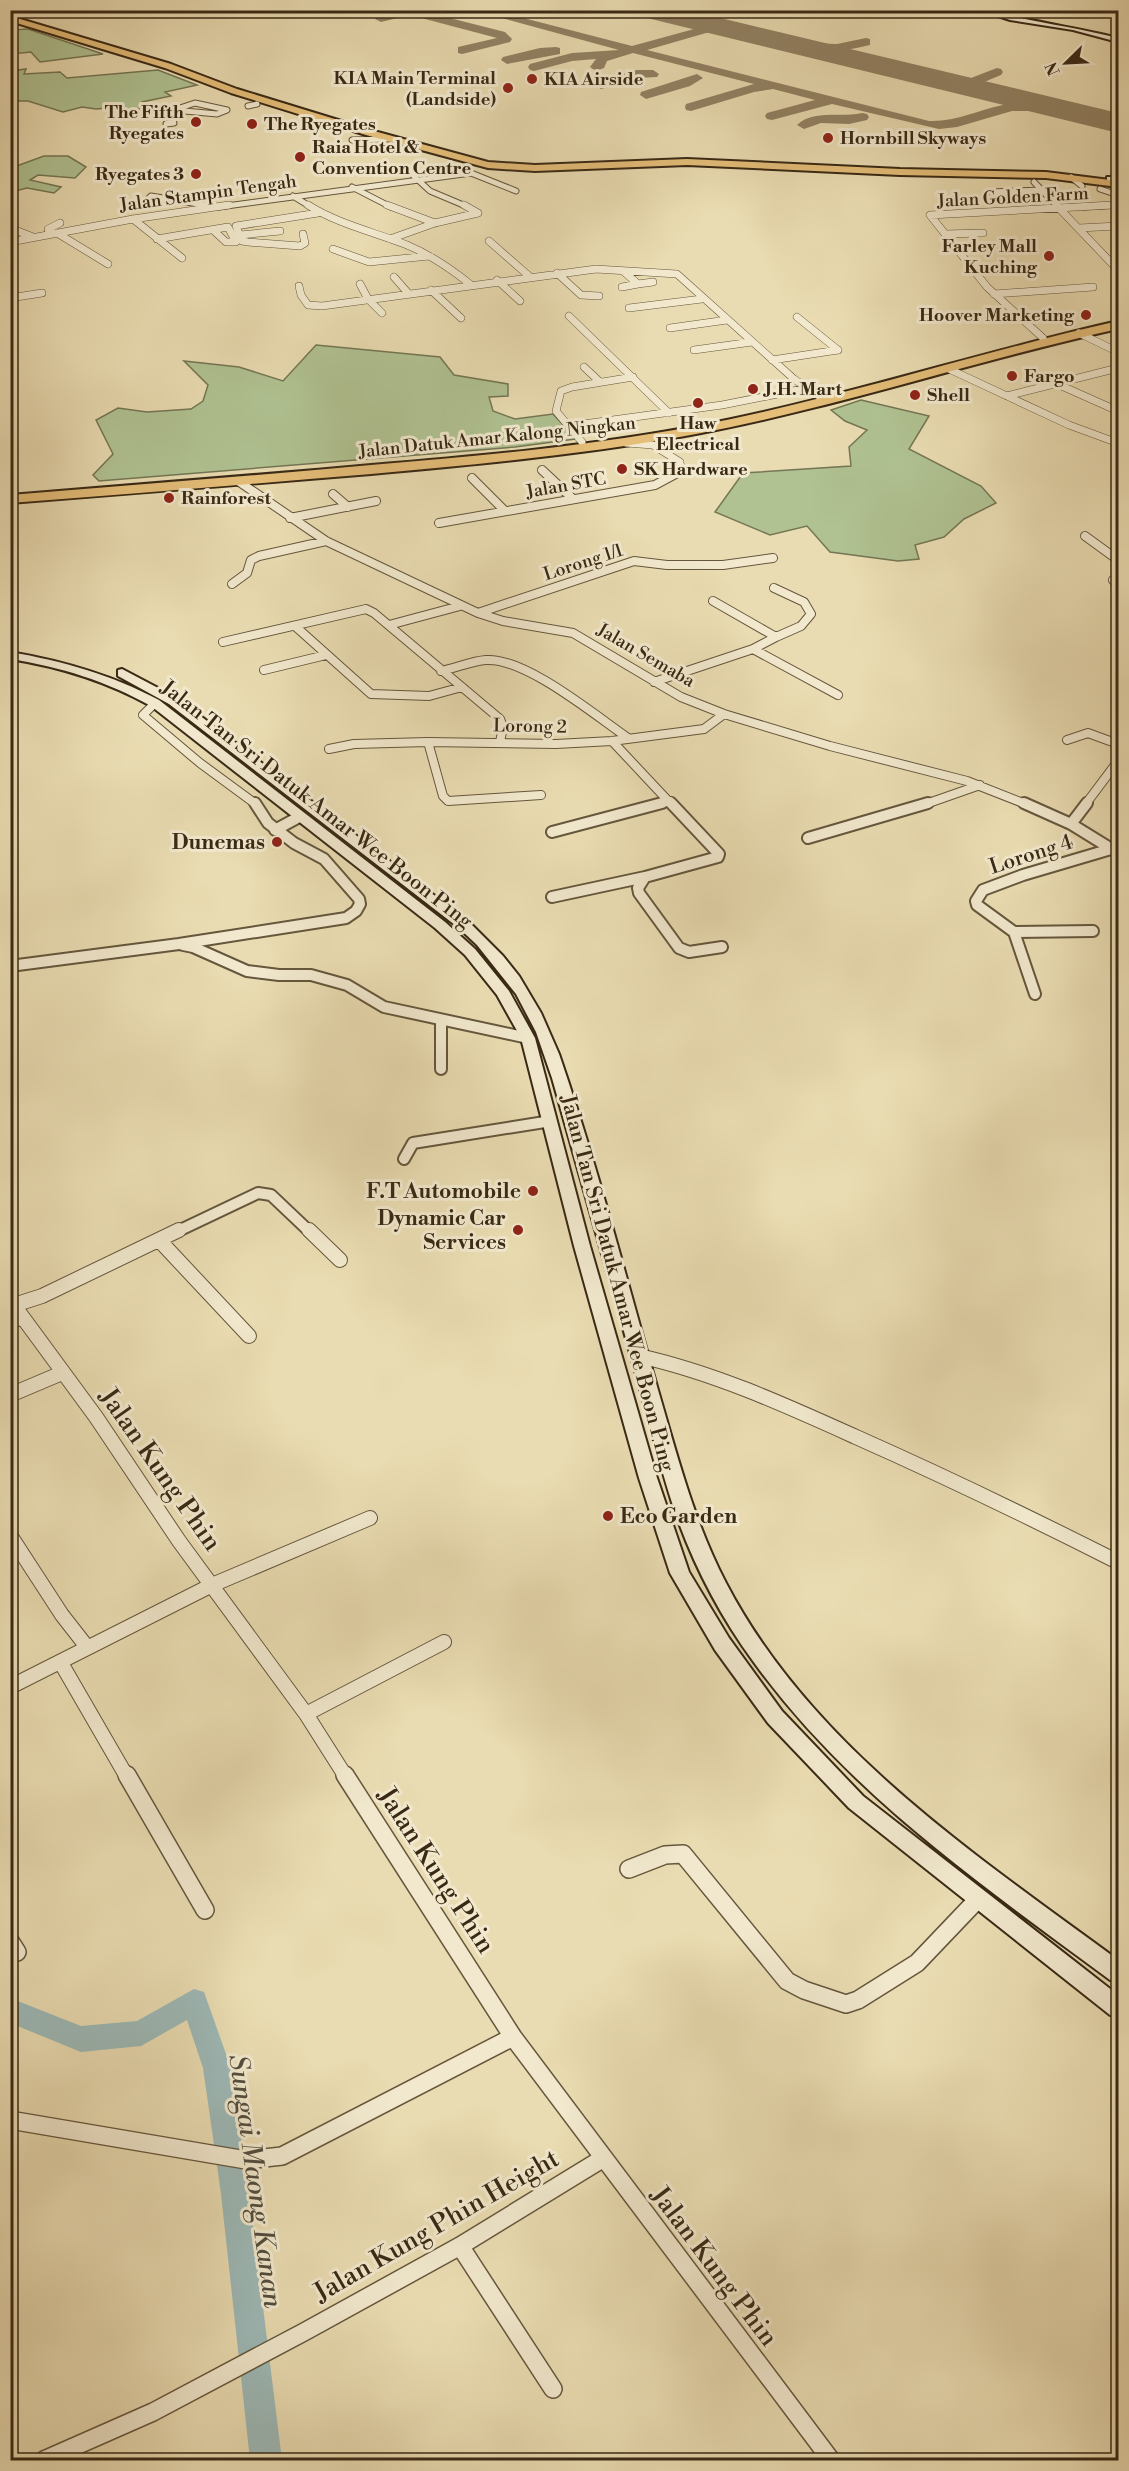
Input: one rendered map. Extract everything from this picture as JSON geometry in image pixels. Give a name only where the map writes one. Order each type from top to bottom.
[{"type":"highway","points":[[10,13],[234,80]]},
{"type":"highway","points":[[10,18],[168,66],[219,86],[255,95],[370,133],[488,165],[514,168],[687,162],[1116,181]]},
{"type":"highway","points":[[281,105],[281,101],[300,100]]},
{"type":"highway","points":[[418,135],[519,163],[571,164],[697,160],[913,170],[1053,173],[1116,181]]},
{"type":"highway","points":[[420,147],[437,146],[440,142]]},
{"type":"highway","points":[[508,154],[507,158],[519,163]]},
{"type":"highway","points":[[461,159],[489,156]]},
{"type":"highway","points":[[1078,331],[1119,323]]},
{"type":"highway","name":"Jalan Datuk Amar Kalong Ningkan","points":[[10,499],[238,481],[582,442],[725,418],[818,392],[1043,338],[1119,323]]},
{"type":"highway","name":"Jalan Datuk Amar Kalong Ningkan","points":[[10,494],[613,444],[781,412],[949,369],[1078,331]]},
{"type":"main road","points":[[983,10],[1010,18],[1073,27],[1119,40]]},
{"type":"main road","name":"Jalan Tan Sri Datuk Amar Wee Boon Ping","points":[[10,646],[65,656],[109,668],[149,686],[173,701],[464,925],[484,943],[521,988],[548,1038],[673,1478],[694,1539],[725,1603],[767,1668],[802,1711],[859,1770],[993,1879],[1119,1973]]},
{"type":"main road","name":"Jalan Tan Sri Datuk Amar Wee Boon Ping","points":[[10,655],[83,670],[123,685],[155,704],[440,925],[470,952],[504,994],[528,1038],[604,1324],[648,1478],[680,1573],[722,1644],[775,1717],[855,1802],[1119,2008]]},
{"type":"street","points":[[248,106],[255,95]]},
{"type":"street","points":[[195,103],[227,110],[217,114],[174,110],[195,103]]},
{"type":"street","points":[[370,133],[352,141],[368,138],[391,139]]},
{"type":"street","points":[[390,239],[435,223],[478,213],[478,211],[430,191],[414,179],[404,167]]},
{"type":"street","name":"Jalan Stampin Tengah","points":[[10,242],[133,219],[352,187],[471,173],[516,191]]},
{"type":"street","points":[[1062,178],[1082,186]]},
{"type":"street","points":[[1034,182],[1079,228],[1117,272]]},
{"type":"street","points":[[352,187],[381,203],[435,223]]},
{"type":"street","points":[[1100,189],[1119,195]]},
{"type":"street","points":[[989,192],[1041,190]]},
{"type":"street","points":[[293,196],[318,213],[430,255],[450,267],[470,284]]},
{"type":"street","points":[[167,198],[214,208]]},
{"type":"street","name":"Jalan Golden Farm","points":[[1043,338],[994,294],[930,215],[1119,205]]},
{"type":"street","points":[[303,234],[305,243],[297,246],[244,242],[236,226],[318,213]]},
{"type":"street","points":[[133,219],[182,258]]},
{"type":"street","points":[[60,222],[46,231],[54,233],[108,264]]},
{"type":"street","points":[[1079,228],[1119,226]]},
{"type":"street","points":[[10,228],[34,237]]},
{"type":"street","points":[[157,239],[213,230]]},
{"type":"street","points":[[240,235],[280,231]]},
{"type":"street","points":[[945,234],[983,233]]},
{"type":"street","points":[[489,241],[529,276]]},
{"type":"street","points":[[333,249],[369,262],[430,255]]},
{"type":"street","points":[[299,286],[301,295],[308,305],[314,306],[497,280],[599,269],[676,274],[772,360],[818,392]]},
{"type":"street","points":[[623,271],[638,284]]},
{"type":"street","points":[[557,273],[581,295],[599,296]]},
{"type":"street","points":[[394,276],[408,293]]},
{"type":"street","points":[[497,280],[520,301]]},
{"type":"street","points":[[622,286],[654,282]]},
{"type":"street","points":[[360,284],[368,300],[382,313]]},
{"type":"street","points":[[994,294],[1089,287]]},
{"type":"street","points":[[431,290],[461,318]]},
{"type":"street","points":[[10,298],[42,293]]},
{"type":"street","points":[[629,308],[702,299]]},
{"type":"street","points":[[569,316],[669,412]]},
{"type":"street","points":[[772,360],[838,350],[797,317]]},
{"type":"street","points":[[670,328],[727,320]]},
{"type":"street","points":[[1078,331],[1119,352]]},
{"type":"street","points":[[694,350],[752,342]]},
{"type":"street","points":[[584,367],[600,382]]},
{"type":"street","points":[[1007,396],[1119,368]]},
{"type":"street","points":[[949,369],[1069,425],[1119,443]]},
{"type":"street","points":[[582,442],[556,411],[561,391],[633,377]]},
{"type":"street","points":[[1055,383],[1119,411]]},
{"type":"street","points":[[569,426],[818,392]]},
{"type":"street","points":[[613,444],[653,446],[660,440],[694,430]]},
{"type":"street","name":"Jalan STC","points":[[439,523],[655,485],[678,474],[682,468],[680,462],[653,446]]},
{"type":"street","points":[[542,470],[573,499]]},
{"type":"street","points":[[472,478],[505,511]]},
{"type":"street","name":"Jalan Semaba","points":[[238,481],[326,541],[460,606],[503,621],[573,633],[681,697],[724,714],[830,746],[903,762],[980,785],[1071,824],[1115,851]]},
{"type":"street","points":[[333,494],[348,507]]},
{"type":"street","points":[[290,518],[376,501]]},
{"type":"street","points":[[1084,536],[1119,560]]},
{"type":"street","points":[[232,584],[247,573],[251,560],[259,555],[326,541]]},
{"type":"street","name":"Lorong 1/1","points":[[478,613],[634,561],[667,565],[723,565],[773,558]]},
{"type":"street","points":[[1119,578],[1113,580],[1119,586]]},
{"type":"street","points":[[654,682],[753,649],[799,628],[809,620],[811,614],[804,602],[774,588]]},
{"type":"street","points":[[713,601],[776,637]]},
{"type":"street","points":[[389,625],[460,606]]},
{"type":"street","points":[[223,642],[363,609],[374,613],[389,625],[500,719],[502,727],[500,742]]},
{"type":"street","points":[[295,626],[371,694],[429,696],[462,687]]},
{"type":"street","points":[[753,649],[838,695]]},
{"type":"street","points":[[264,670],[326,655]]},
{"type":"street","points":[[441,670],[488,660],[505,662],[548,682],[628,738]]},
{"type":"street","points":[[10,966],[179,944],[346,918],[356,911],[360,904],[359,899],[324,859],[267,824],[261,809],[254,802],[142,715],[155,704]]},
{"type":"street","name":"Lorong 2","points":[[329,749],[354,744],[500,742],[556,744],[612,741],[704,729],[724,714]]},
{"type":"street","points":[[1067,740],[1088,733],[1119,744]]},
{"type":"street","points":[[552,897],[645,877],[719,854],[612,741]]},
{"type":"street","points":[[428,742],[444,796],[448,801],[541,795]]},
{"type":"street","points":[[1071,824],[1117,766]]},
{"type":"street","points":[[808,838],[939,800],[980,785]]},
{"type":"street","points":[[552,832],[670,801]]},
{"type":"street","points":[[276,830],[299,817]]},
{"type":"street","name":"Lorong 4","points":[[1014,932],[977,905],[976,901],[983,890],[1023,875],[1115,851]]},
{"type":"street","points":[[645,877],[638,888],[639,893],[679,948],[689,952],[722,947]]},
{"type":"street","points":[[1035,994],[1014,932],[1093,931]]},
{"type":"street","points":[[179,944],[193,947],[247,971],[279,975],[311,975],[347,985],[384,1007],[528,1038]]},
{"type":"street","points":[[441,1021],[441,1069]]},
{"type":"street","points":[[404,1159],[408,1149],[414,1143],[551,1121]]},
{"type":"street","points":[[14,1311],[258,1193],[271,1195],[340,1260]]},
{"type":"street","points":[[159,1240],[249,1336]]},
{"type":"street","name":"Jalan Kung Phin","points":[[14,1311],[96,1417],[169,1528],[306,1714],[513,2037],[602,2159],[831,2460]]},
{"type":"street","points":[[639,1356],[683,1366],[773,1400],[988,1496],[1119,1562]]},
{"type":"street","points":[[10,1395],[62,1373]]},
{"type":"street","points":[[10,1686],[61,1663],[87,1647],[212,1585],[370,1518]]},
{"type":"street","points":[[10,1535],[62,1615],[87,1647]]},
{"type":"street","points":[[306,1714],[444,1642]]},
{"type":"street","points":[[61,1663],[205,1910]]},
{"type":"street","points":[[629,1869],[664,1855],[683,1854],[787,1981],[804,1990],[846,2004],[858,2000],[917,1963],[978,1899]]},
{"type":"street","points":[[10,2120],[246,2160],[282,2156],[466,2064],[513,2037]]},
{"type":"street","name":"Jalan Kung Phin Height","points":[[44,2460],[153,2412],[273,2348],[460,2246],[602,2159]]},
{"type":"street","points":[[460,2246],[553,2389]]},
{"type":"green space","points":[[28,29],[103,54],[40,62],[31,52],[11,54],[11,30]]},
{"type":"green space","points":[[26,69],[24,74],[60,72],[67,78],[158,70],[197,85],[165,92],[171,96],[142,102],[138,111],[131,112],[118,107],[96,109],[82,107],[63,112],[28,101],[11,101],[11,71]]},
{"type":"green space","points":[[44,156],[68,156],[86,167],[75,178],[38,175],[30,180],[61,187],[54,193],[27,188],[11,192],[11,168]]},
{"type":"green space","points":[[316,345],[440,357],[454,375],[508,384],[508,396],[489,397],[493,411],[515,419],[553,414],[576,439],[515,447],[99,481],[93,475],[113,454],[96,420],[118,408],[147,412],[191,409],[203,401],[208,385],[184,361],[239,367],[283,381]]},
{"type":"green space","points":[[861,400],[929,416],[909,449],[981,486],[996,503],[964,519],[944,537],[915,545],[919,559],[898,561],[830,552],[807,526],[770,535],[715,512],[743,473],[851,466],[849,447],[867,430],[845,421],[831,410]]},
{"type":"waterway","name":"Sungai Maong Kanan","points":[[10,2010],[81,2039],[141,2033],[194,2001],[217,2068],[235,2194],[266,2460]]},
{"type":"taxiway","points":[[477,10],[633,50]]},
{"type":"taxiway","points":[[668,10],[677,17]]},
{"type":"taxiway","points":[[381,19],[410,12],[501,35]]},
{"type":"taxiway","points":[[633,50],[716,27]]},
{"type":"taxiway","points":[[462,50],[506,39]]},
{"type":"taxiway","points":[[802,47],[837,48],[866,42]]},
{"type":"taxiway","points":[[616,54],[633,50]]},
{"type":"taxiway","points":[[633,50],[929,125],[948,125],[993,112],[1021,107],[1074,112]]},
{"type":"taxiway","points":[[507,60],[540,52],[556,51]]},
{"type":"taxiway","points":[[534,67],[572,57],[616,54]]},
{"type":"taxiway","points":[[596,67],[600,65],[602,59],[616,54]]},
{"type":"taxiway","points":[[950,83],[973,82],[997,72]]},
{"type":"taxiway","points":[[601,85],[637,74],[653,74]]},
{"type":"taxiway","points":[[646,95],[697,78]]},
{"type":"taxiway","points":[[691,107],[753,88],[768,87]]},
{"type":"taxiway","points":[[772,116],[827,102]]},
{"type":"taxiway","points":[[804,125],[820,119],[849,120],[862,117]]},
{"type":"runway","points":[[649,10],[1118,123]]},
{"type":"place","name":"KIA Airside","points":[[532,79]]},
{"type":"place","name":"KIA Main Terminal (Landside)","points":[[508,88]]},
{"type":"place","name":"The Fifth Ryegates","points":[[196,122]]},
{"type":"place","name":"The Ryegates","points":[[252,124]]},
{"type":"place","name":"Hornbill Skyways","points":[[828,138]]},
{"type":"place","name":"Raia Hotel & Convention Centre","points":[[300,157]]},
{"type":"place","name":"Ryegates 3","points":[[196,174]]},
{"type":"place","name":"Farley Mall Kuching","points":[[1049,256]]},
{"type":"place","name":"Hoover Marketing","points":[[1086,315]]},
{"type":"place","name":"Fargo","points":[[1012,376]]},
{"type":"place","name":"J.H. Mart","points":[[753,389]]},
{"type":"place","name":"Shell","points":[[915,395]]},
{"type":"place","name":"Haw Electrical","points":[[698,403]]},
{"type":"place","name":"SK Hardware","points":[[622,469]]},
{"type":"place","name":"Rainforest","points":[[169,498]]},
{"type":"place","name":"Dunemas","points":[[277,842]]},
{"type":"place","name":"F.T Automobile","points":[[533,1191]]},
{"type":"place","name":"Dynamic Car Services","points":[[518,1230]]},
{"type":"place","name":"Eco Garden","points":[[608,1516]]}]
